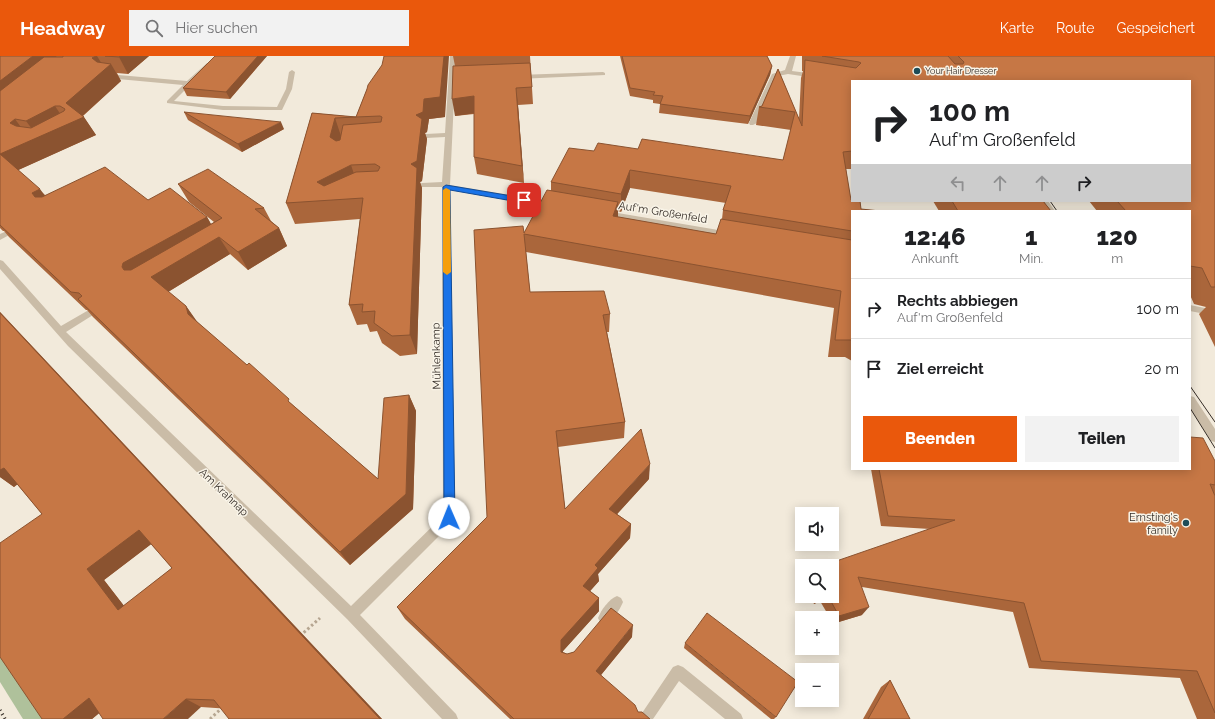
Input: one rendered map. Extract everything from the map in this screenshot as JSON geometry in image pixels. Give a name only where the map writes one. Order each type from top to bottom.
[{"type":"street","name":"Mühlenkamp","points":[[351,615],[449,518],[446,186],[453,56]]},
{"type":"street","points":[[788,72],[793,56]]},
{"type":"street","points":[[214,58],[169,102],[223,108],[280,109],[289,89],[292,72]]},
{"type":"street","points":[[753,123],[775,74],[788,72],[823,78]]},
{"type":"street","points":[[508,77],[603,74]]},
{"type":"street","points":[[107,76],[187,83]]},
{"type":"street","points":[[452,79],[460,79]]},
{"type":"street","points":[[426,136],[449,135]]},
{"type":"street","points":[[422,185],[446,186],[563,207]]},
{"type":"street","name":"Auf'm Großenfeld","points":[[594,212],[735,235]]},
{"type":"street","name":"Am Krahnap","points":[[0,263],[60,331],[351,615],[451,719]]},
{"type":"street","points":[[1191,308],[1215,313]]},
{"type":"street","points":[[60,331],[90,313]]},
{"type":"street","points":[[1191,402],[1215,438]]},
{"type":"street","points":[[594,630],[618,602]]},
{"type":"street","points":[[645,719],[678,672],[736,719]]},
{"type":"path","points":[[296,640],[337,602]]},
{"type":"path","points":[[210,719],[227,703]]},
{"type":"green space","points":[[0,635],[57,719],[23,719],[0,682]]},
{"type":"building","points":[[0,56],[33,56],[0,81]]},
{"type":"building","points":[[96,56],[92,58],[97,62],[111,64],[66,103],[84,117],[0,154],[0,91],[44,57]],"holes":[[[55,106],[60,106],[65,109],[64,111],[31,128],[16,126],[10,123],[15,119],[26,121]]]},
{"type":"building","points":[[215,56],[258,56],[226,92],[183,88]]},
{"type":"building","points":[[384,56],[444,56],[440,97],[424,99],[423,112],[416,115],[422,119],[417,161],[411,164],[417,168],[410,335],[392,336],[374,323],[375,311],[362,312],[363,304],[349,305],[363,198],[286,203],[312,113],[356,117],[368,85],[382,65]],"holes":[[[382,117],[381,122],[343,125],[340,140],[336,141],[330,137],[335,118]],[[375,164],[380,167],[378,171],[356,172],[324,186],[317,182],[351,165]]]},
{"type":"building","points":[[622,56],[767,56],[772,66],[750,116],[660,104],[663,96],[653,95],[655,92],[630,88]]},
{"type":"building","points":[[822,56],[948,56],[955,64],[963,64],[964,62],[958,56],[1215,56],[1215,287],[1211,287],[1202,268],[1191,266],[1191,210],[1125,210],[1118,202],[1191,202],[1191,80],[851,80],[851,151],[843,152],[851,202],[860,202],[861,209],[870,210],[851,210],[851,231],[723,210],[731,186],[630,170],[621,194],[551,182],[569,148],[594,151],[598,143],[638,149],[642,139],[783,160],[795,112],[759,107],[762,106],[778,69],[802,126],[805,60],[856,68],[861,63]]},
{"type":"building","points":[[530,63],[532,87],[516,88],[522,166],[474,157],[474,96],[452,99],[453,66]]},
{"type":"building","points":[[184,112],[281,122],[238,144]]},
{"type":"building","points":[[0,154],[40,189],[32,193],[35,197],[42,197],[105,167],[148,200],[170,188],[207,217],[123,263],[122,267],[124,270],[131,270],[222,218],[178,184],[208,169],[264,208],[255,209],[279,228],[238,252],[219,237],[151,277],[186,306],[188,314],[247,365],[249,363],[289,399],[288,401],[378,479],[384,398],[409,395],[406,494],[340,552],[78,299],[82,296],[79,293],[71,292],[0,225]]},
{"type":"building","points":[[547,190],[618,202],[613,216],[716,234],[721,219],[851,240],[851,340],[835,340],[841,291],[524,234],[530,292],[604,291],[610,314],[603,315],[625,422],[556,431],[565,509],[641,429],[650,464],[609,509],[631,524],[595,565],[598,568],[583,586],[599,598],[561,640],[561,652],[567,654],[574,652],[611,608],[633,625],[596,671],[635,705],[638,712],[642,712],[650,719],[514,719],[397,607],[487,517],[474,230],[523,226],[524,233]]},
{"type":"building","points":[[953,202],[1044,202],[1050,210],[957,210]]},
{"type":"building","points":[[0,313],[380,719],[229,719],[214,700],[186,699],[163,719],[103,719],[89,698],[63,719],[42,719],[0,657],[0,543],[42,514],[4,468],[0,470]],"holes":[[[139,530],[172,568],[118,610],[87,569]]]},
{"type":"building","points":[[1191,437],[1203,438],[1215,461],[1215,485],[1210,484],[1215,496],[1215,713],[1197,671],[1041,661],[1024,603],[858,577],[869,607],[839,616],[839,611],[836,611],[832,603],[839,603],[839,560],[955,520],[888,516],[879,470],[1191,470]]},
{"type":"building","points":[[707,613],[795,680],[795,687],[776,717],[685,643]]},
{"type":"building","points":[[890,680],[910,719],[868,719]]},
{"type":"tram line","points":[[1051,202],[1056,210]]},
{"type":"tram line","points":[[1191,387],[1215,422]]},
{"type":"tram line","points":[[1191,410],[1215,448]]},
{"type":"railway","points":[[0,710],[5,719]]},
{"type":"slow traffic","points":[[446,190],[447,272]]},
{"type":"place","name":"Your Hair Dresser","points":[[917,71]]},
{"type":"place","name":"Ernsting's family","points":[[1186,523]]},
{"type":"route","points":[[449,518],[446,187],[524,200]]}]
